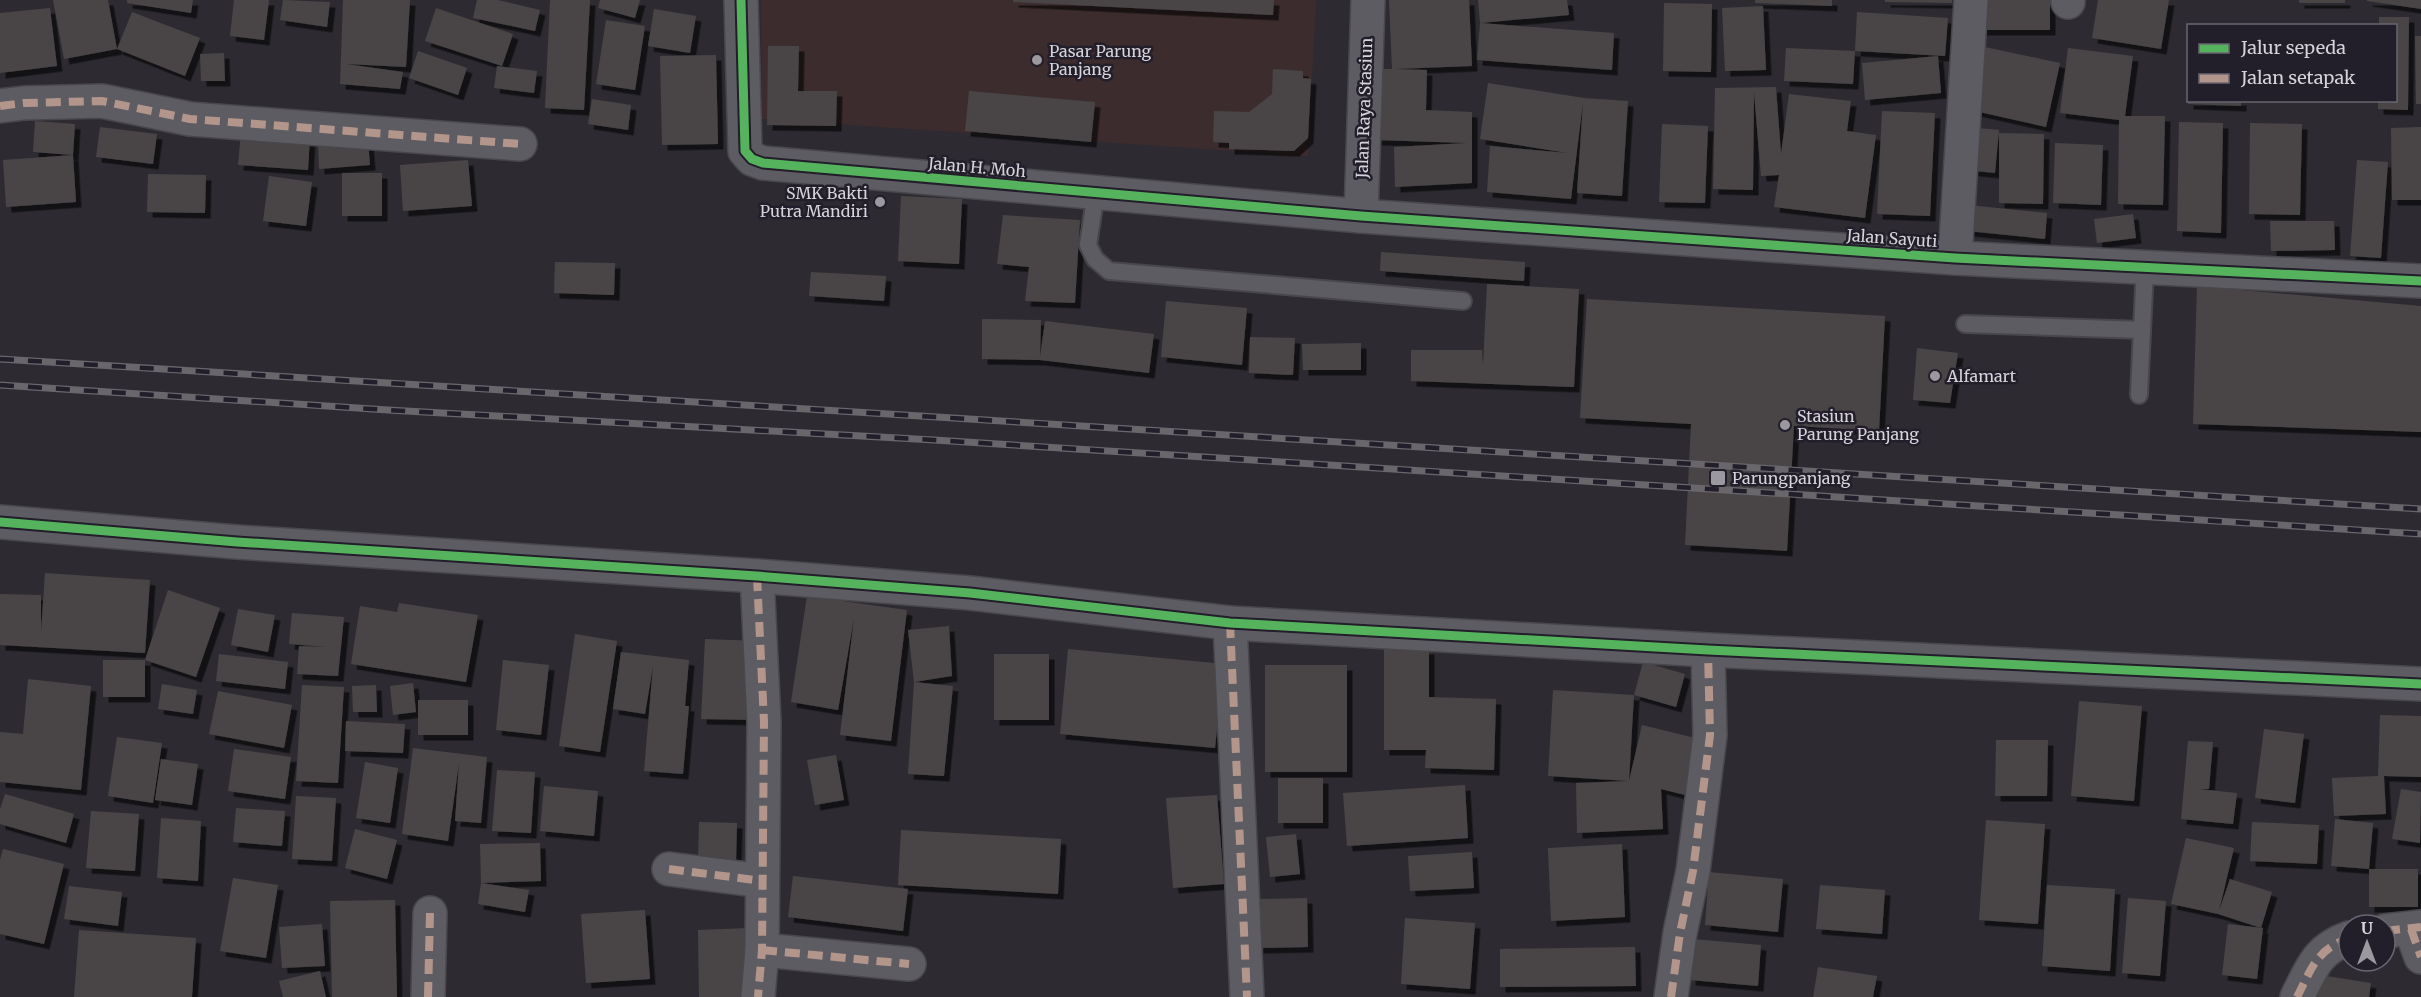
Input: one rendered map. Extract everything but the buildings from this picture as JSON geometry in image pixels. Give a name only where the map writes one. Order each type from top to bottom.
[{"type":"street","name":"Jalan H. Moh","points":[[741,0],[745,151],[752,159],[763,163],[1361,216]]},
{"type":"street","name":"Jalan Raya Stasiun","points":[[1361,216],[1368,0]]},
{"type":"street","points":[[1955,258],[1971,0]]},
{"type":"street","points":[[0,106],[24,102],[102,101],[190,119],[520,144]]},
{"type":"street","name":"Jalan Sayuti","points":[[1361,216],[1955,258],[2421,281]]},
{"type":"street","points":[[0,522],[237,542],[757,576],[970,593],[1230,623],[1708,650],[2421,684]]},
{"type":"street","points":[[757,576],[764,722],[762,950],[758,997]]},
{"type":"street","points":[[1230,623],[1247,997]]},
{"type":"street","points":[[1671,997],[1680,933],[1693,871],[1710,735],[1708,650]]},
{"type":"street","points":[[669,869],[762,881]]},
{"type":"street","points":[[428,997],[430,913]]},
{"type":"street","points":[[2297,997],[2320,953],[2337,942]]},
{"type":"street","points":[[762,950],[909,964]]},
{"type":"lane","points":[[1096,193],[1088,245],[1095,260],[1109,271],[1463,301]]},
{"type":"lane","points":[[2139,395],[2145,267]]},
{"type":"lane","points":[[1965,324],[2142,330]]},
{"type":"shaded area","name":"Pasar Parung Panjang","points":[[761,0],[1316,0],[1308,156],[762,119]]},
{"type":"railway","points":[[0,359],[2421,509]]},
{"type":"railway","points":[[0,385],[388,410],[934,440],[2421,534]]},
{"type":"marked path","points":[[0,106],[24,103],[102,101],[190,119],[520,144]]},
{"type":"marked path","points":[[757,576],[764,722],[762,950],[758,997]]},
{"type":"marked path","points":[[1230,623],[1247,997]]},
{"type":"marked path","points":[[1671,997],[1680,933],[1693,871],[1710,735],[1708,650]]},
{"type":"marked path","points":[[669,869],[762,881]]},
{"type":"marked path","points":[[428,997],[430,913]]},
{"type":"marked path","points":[[2397,930],[2421,927]]},
{"type":"marked path","points":[[2411,929],[2421,957]]},
{"type":"marked path","points":[[2297,997],[2316,961],[2337,944]]},
{"type":"marked path","points":[[762,950],[909,964]]},
{"type":"cycle path","points":[[741,0],[745,151],[752,159],[763,163],[1361,216],[1955,258],[2421,281]]},
{"type":"cycle path","points":[[0,522],[237,542],[757,576],[970,593],[1230,623],[1708,650],[2421,684]]},
{"type":"place","name":"Pasar Parung Panjang","points":[[1037,60]]},
{"type":"place","name":"SMK Bakti Putra Mandiri","points":[[880,202]]},
{"type":"place","name":"Alfamart","points":[[1935,376]]},
{"type":"place","name":"Stasiun Parung Panjang","points":[[1785,425]]},
{"type":"place","name":"Parungpanjang","points":[[1718,478]]}]
